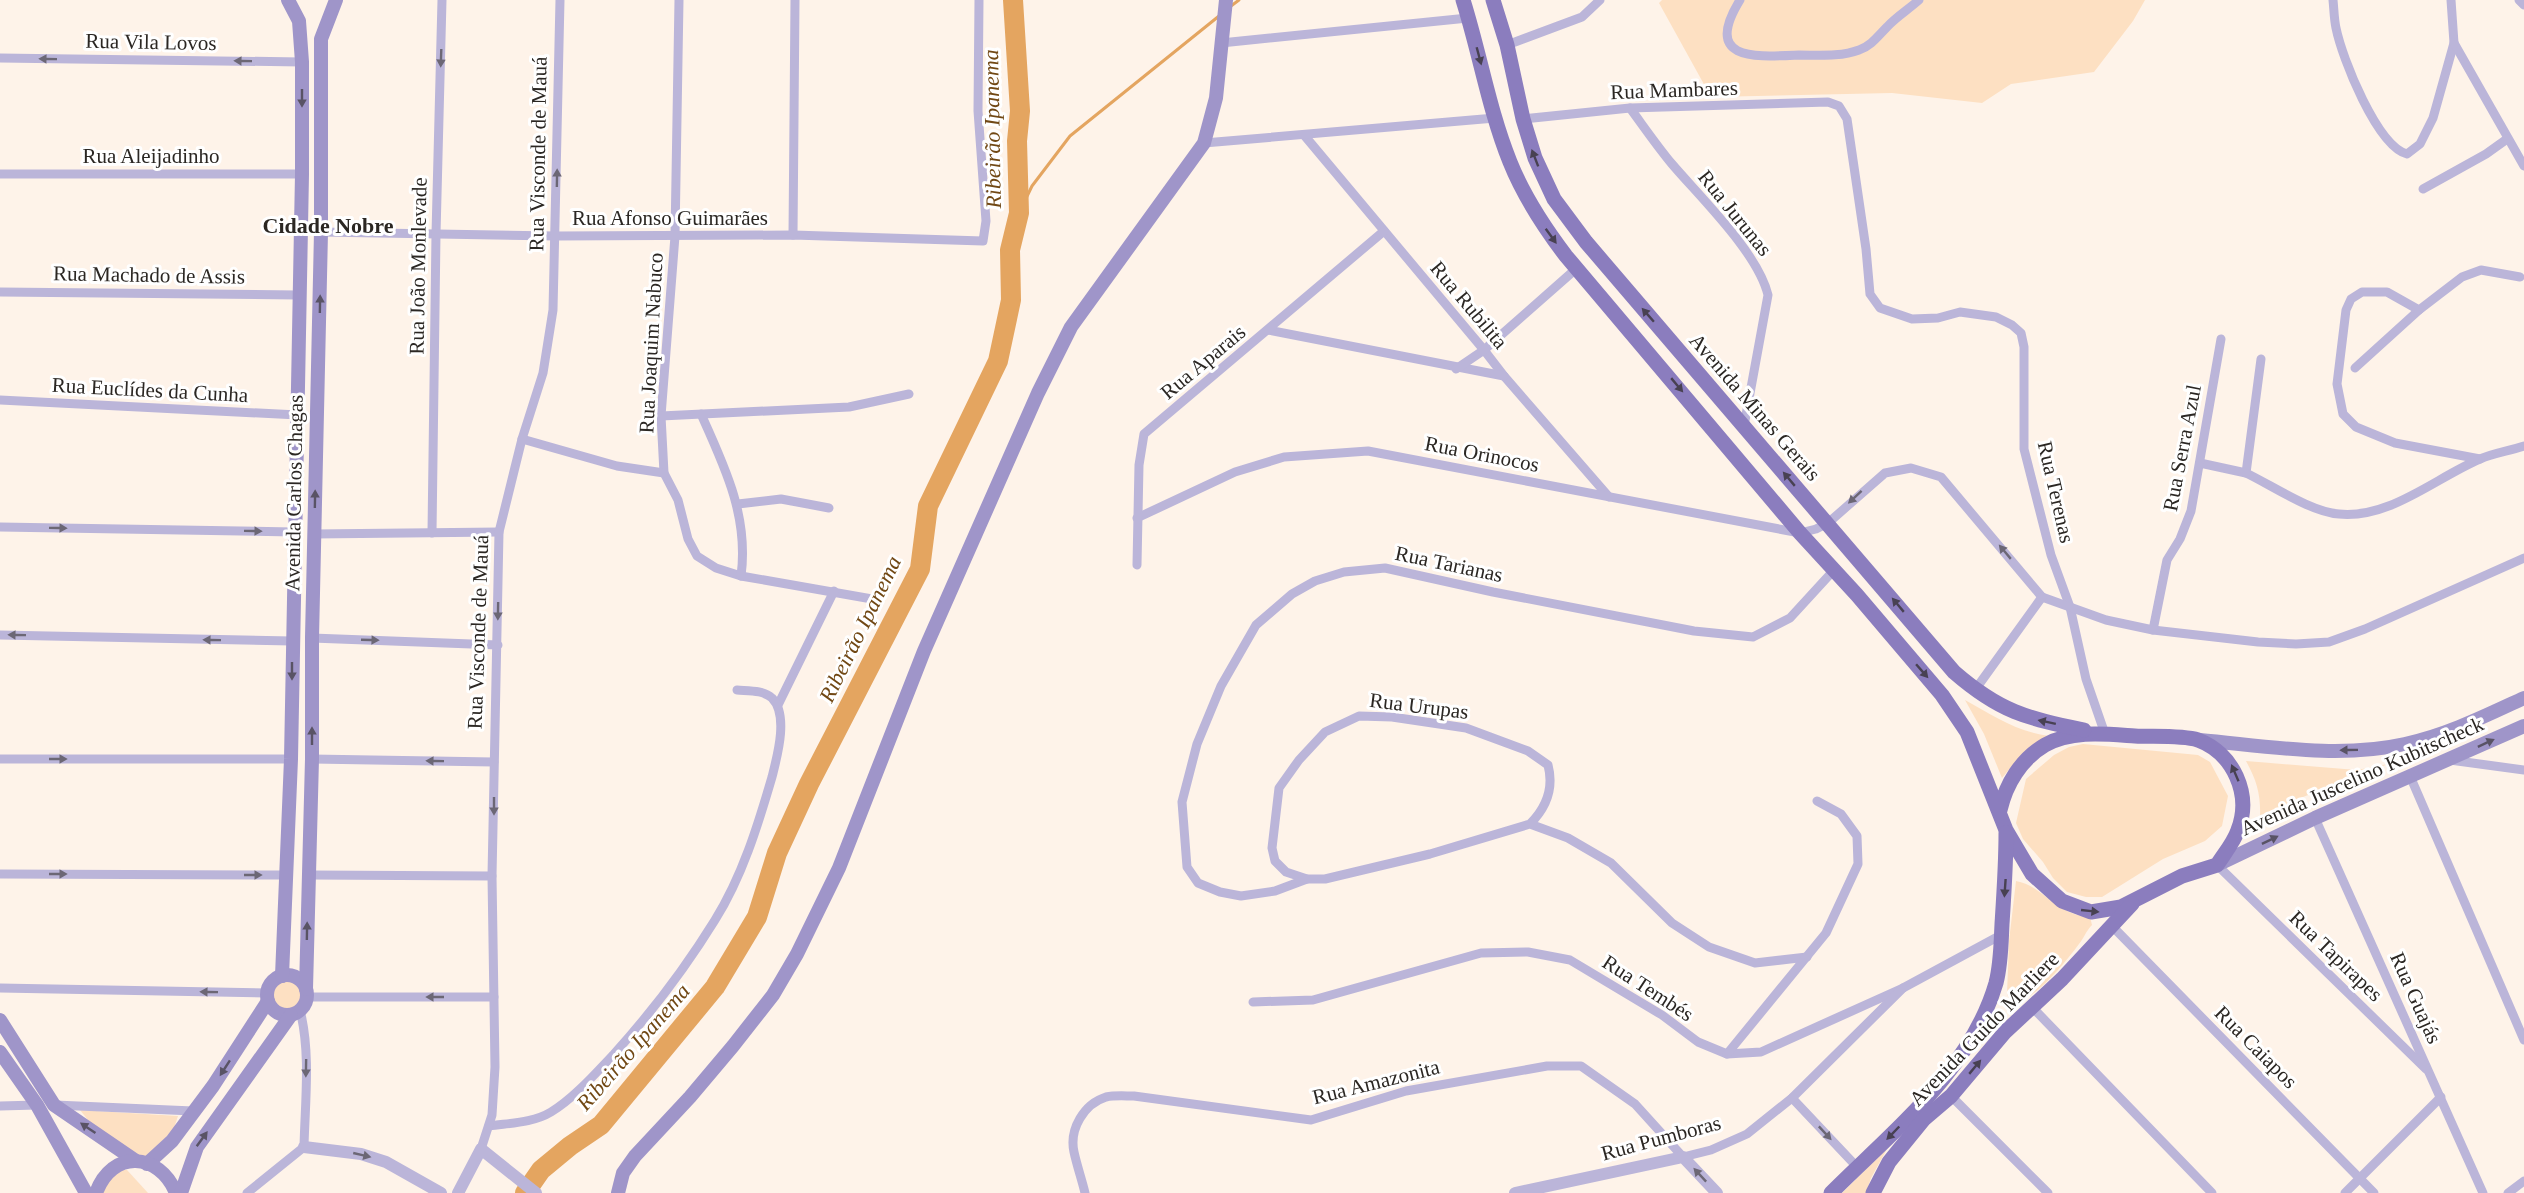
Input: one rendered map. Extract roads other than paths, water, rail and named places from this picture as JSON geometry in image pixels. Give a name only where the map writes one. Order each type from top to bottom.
[{"type":"main road","name":"Avenida Carlos Chagas","points":[[282,976],[291,759],[302,174],[302,62],[299,21],[288,0]]},
{"type":"main road","name":"Avenida Carlos Chagas","points":[[301,1003],[312,759],[312,638],[321,232],[321,39],[336,0]]},
{"type":"main road","points":[[618,1193],[623,1173],[635,1156],[734,1046],[773,995],[797,954],[839,868],[929,640],[1038,393],[1066,336],[1204,143],[1216,98],[1226,0]]},
{"type":"main road","points":[[1463,0],[1494,118],[1510,164],[1535,213],[1577,268],[1956,714],[1976,750],[2006,830],[2032,873],[2062,901],[2080,910],[2105,912],[2134,901],[2182,876],[2217,865],[2238,830],[2242,813],[2241,789],[2230,763],[2219,750],[2196,739],[2105,734],[2068,735],[2056,739],[2035,752],[2017,771],[2006,788],[2000,810]]},
{"type":"main road","name":"Avenida Minas Gerais","points":[[1492,0],[1507,45],[1523,119],[1535,158],[1554,199],[1566,217],[1954,672],[1975,690],[2000,706],[2030,718],[2105,734]]},
{"type":"main road","name":"Avenida Juscelino Kubitscheck","points":[[2196,739],[2327,751],[2379,748],[2421,740],[2452,730],[2524,698]]},
{"type":"main road","name":"Avenida Juscelino Kubitscheck","points":[[2217,865],[2315,818],[2524,726]]},
{"type":"main road","name":"Avenida Guido Marliere","points":[[1831,1193],[1895,1131],[1946,1073],[1980,1022],[1997,980],[2006,871],[2006,830]]},
{"type":"main road","name":"Avenida Guido Marliere","points":[[1873,1193],[1889,1162],[1924,1119],[1951,1095],[2005,1032],[2112,926],[2134,901]]},
{"type":"main road","points":[[96,1193],[100,1183],[115,1167],[142,1162],[172,1141],[213,1086],[268,997],[271,983],[282,976],[299,980],[301,1003],[196,1147],[181,1193]]},
{"type":"main road","points":[[268,997],[279,1014],[301,1003]]},
{"type":"main road","points":[[0,1020],[54,1105],[142,1162],[153,1165],[168,1176],[176,1193]]},
{"type":"main road","points":[[0,1052],[37,1105],[86,1193]]},
{"type":"street","name":"Rua João Monlevade","points":[[432,532],[442,0]]},
{"type":"street","name":"Rua Visconde de Mauá","points":[[458,1193],[481,1149],[492,1115],[495,1066],[492,876],[499,532],[522,439],[543,373],[553,310],[560,0]]},
{"type":"street","name":"Rua Joaquim Nabuco","points":[[664,473],[662,416],[675,236],[679,0]]},
{"type":"street","points":[[793,235],[795,0]]},
{"type":"street","name":"Rua Afonso Guimarães","points":[[321,232],[556,236],[793,235],[983,242],[986,221],[978,111],[979,0]]},
{"type":"street","points":[[1507,45],[1582,17],[1600,0]]},
{"type":"street","points":[[1740,0],[1728,18],[1728,38],[1740,53],[1759,57],[1847,53],[1861,50],[1919,0]]},
{"type":"street","points":[[2333,0],[2336,28],[2363,104],[2392,145],[2407,154],[2420,144],[2433,118],[2454,43],[2451,0]]},
{"type":"street","points":[[2519,0],[2524,5]]},
{"type":"street","points":[[1221,43],[1468,18]]},
{"type":"street","points":[[2454,43],[2524,166]]},
{"type":"street","name":"Rua Vila Lovos","points":[[0,58],[302,62]]},
{"type":"street","name":"Rua Mambares","points":[[1523,119],[1630,108],[1827,102]]},
{"type":"street","name":"Rua Terenas","points":[[1827,102],[1839,106],[1847,119],[1866,249],[1870,294],[1880,308],[1912,319],[1938,318],[1960,312],[1996,317],[2012,325],[2021,333],[2024,347],[2024,449],[2051,555],[2070,607],[2086,679],[2105,734]]},
{"type":"street","name":"Rua Jurunas","points":[[1630,108],[1669,161],[1743,249],[1764,281],[1768,295],[1744,426]]},
{"type":"street","points":[[1204,143],[1494,118]]},
{"type":"street","name":"Rua Rubilita","points":[[1304,135],[1504,376],[1609,496]]},
{"type":"street","points":[[2423,189],[2486,154],[2507,139]]},
{"type":"street","name":"Rua Aleijadinho","points":[[0,174],[302,174]]},
{"type":"street","name":"Rua Aparais","points":[[1137,565],[1139,465],[1144,434],[1384,231]]},
{"type":"street","points":[[1456,369],[1484,350],[1577,268]]},
{"type":"street","points":[[2355,368],[2418,310],[2462,277],[2481,270],[2520,277]]},
{"type":"street","name":"Rua Machado de Assis","points":[[0,292],[298,295]]},
{"type":"street","points":[[2418,310],[2387,292],[2362,292],[2351,299],[2346,310],[2337,384],[2343,414],[2356,427],[2395,442],[2480,459]]},
{"type":"street","points":[[1268,330],[1456,369],[1504,376]]},
{"type":"street","name":"Rua Serra Azul","points":[[2153,630],[2168,560],[2180,539],[2191,511],[2221,339]]},
{"type":"street","points":[[2246,473],[2261,359]]},
{"type":"street","points":[[662,416],[849,407],[909,394]]},
{"type":"street","name":"Rua Euclídes da Cunha","points":[[0,400],[298,415]]},
{"type":"street","points":[[701,414],[731,482],[738,504],[744,556],[741,576]]},
{"type":"street","points":[[522,439],[617,466],[664,473],[678,500],[687,539],[697,556],[716,568],[741,576],[873,599]]},
{"type":"street","points":[[2200,463],[2246,473],[2322,511],[2361,514],[2394,504],[2480,459],[2524,446]]},
{"type":"street","name":"Rua Orinocos","points":[[1137,518],[1235,471],[1284,457],[1368,451],[1800,533]]},
{"type":"street","points":[[1800,533],[1828,523],[1886,473],[1911,468],[1941,477],[2042,597],[2106,620],[2153,630],[2296,644],[2330,642],[2365,629],[2524,558]]},
{"type":"street","points":[[738,504],[781,499],[829,508]]},
{"type":"street","points":[[0,527],[294,532]]},
{"type":"street","points":[[314,534],[499,532]]},
{"type":"street","name":"Rua Tarianas","points":[[1530,824],[1395,863],[1325,879],[1306,879],[1275,891],[1241,896],[1220,892],[1198,883],[1187,867],[1182,802],[1197,744],[1221,686],[1256,625],[1292,594],[1315,581],[1344,572],[1386,568],[1694,631],[1753,637],[1790,618],[1834,570]]},
{"type":"street","points":[[489,1125],[523,1122],[550,1113],[591,1079],[645,1019],[716,920],[742,866],[765,800],[778,754],[780,733],[778,705],[834,591]]},
{"type":"street","points":[[1975,690],[2042,597]]},
{"type":"street","points":[[0,635],[292,641]]},
{"type":"street","points":[[312,638],[498,645]]},
{"type":"street","points":[[737,690],[761,692],[771,697],[778,705]]},
{"type":"street","name":"Rua Urupas","points":[[1306,879],[1286,872],[1275,861],[1272,848],[1279,788],[1299,760],[1324,732],[1359,716],[1392,717],[1466,728],[1528,751],[1548,765],[1551,776],[1546,802],[1540,814],[1530,824]]},
{"type":"street","points":[[0,759],[291,759]]},
{"type":"street","points":[[312,759],[494,762]]},
{"type":"street","points":[[2450,760],[2524,770]]},
{"type":"street","points":[[2410,776],[2524,1040]]},
{"type":"street","points":[[1727,1054],[1826,933],[1858,864],[1857,836],[1841,814],[1816,801]]},
{"type":"street","name":"Rua Guajás","points":[[2315,818],[2483,1193]]},
{"type":"street","points":[[1530,824],[1568,838],[1611,863],[1672,923],[1709,947],[1755,963],[1807,957]]},
{"type":"street","name":"Rua Tapirapes","points":[[2217,865],[2430,1073]]},
{"type":"street","points":[[0,874],[287,875]]},
{"type":"street","points":[[308,875],[492,876]]},
{"type":"street","name":"Rua Caiapos","points":[[2112,926],[2374,1193]]},
{"type":"street","name":"Rua Tembés","points":[[1253,1002],[1313,1000],[1481,953],[1528,952],[1570,960],[1662,1015],[1698,1042],[1727,1054],[1761,1052],[1903,988],[2001,935]]},
{"type":"street","points":[[0,988],[268,997]]},
{"type":"street","name":"Rua Pumboras","points":[[1515,1193],[1711,1150],[1747,1134],[1792,1098],[1903,988]]},
{"type":"street","points":[[304,1147],[306,1054],[301,1003],[494,997]]},
{"type":"street","points":[[2032,1006],[2212,1193]]},
{"type":"street","name":"Rua Amazonita","points":[[1085,1193],[1073,1151],[1073,1138],[1082,1114],[1092,1103],[1108,1096],[1134,1096],[1311,1120],[1406,1091],[1547,1066],[1581,1066],[1635,1104],[1717,1193]]},
{"type":"street","points":[[1951,1095],[2048,1193]]},
{"type":"street","points":[[2345,1193],[2441,1097]]},
{"type":"street","points":[[1792,1098],[1858,1168]]},
{"type":"street","points":[[0,1106],[37,1105]]},
{"type":"street","points":[[54,1105],[193,1111]]},
{"type":"street","points":[[247,1193],[304,1147],[361,1154],[386,1162],[441,1193]]},
{"type":"street","points":[[481,1149],[536,1193]]},
{"type":"street","points":[[2508,1193],[2524,1181]]},
{"type":"waterway","name":"Ribeirão Ipanema","points":[[525,1193],[541,1170],[570,1146],[601,1125],[715,987],[757,917],[777,853],[809,784],[920,569],[928,506],[998,361],[1011,300],[1010,250],[1019,213],[1017,141],[1020,111],[1013,0]]},
{"type":"waterway","points":[[1231,6],[1239,0]]},
{"type":"waterway","points":[[1019,213],[1032,186],[1070,136],[1219,16]]},
{"type":"district","name":"Cidade Nobre","points":[[328,225]]}]
